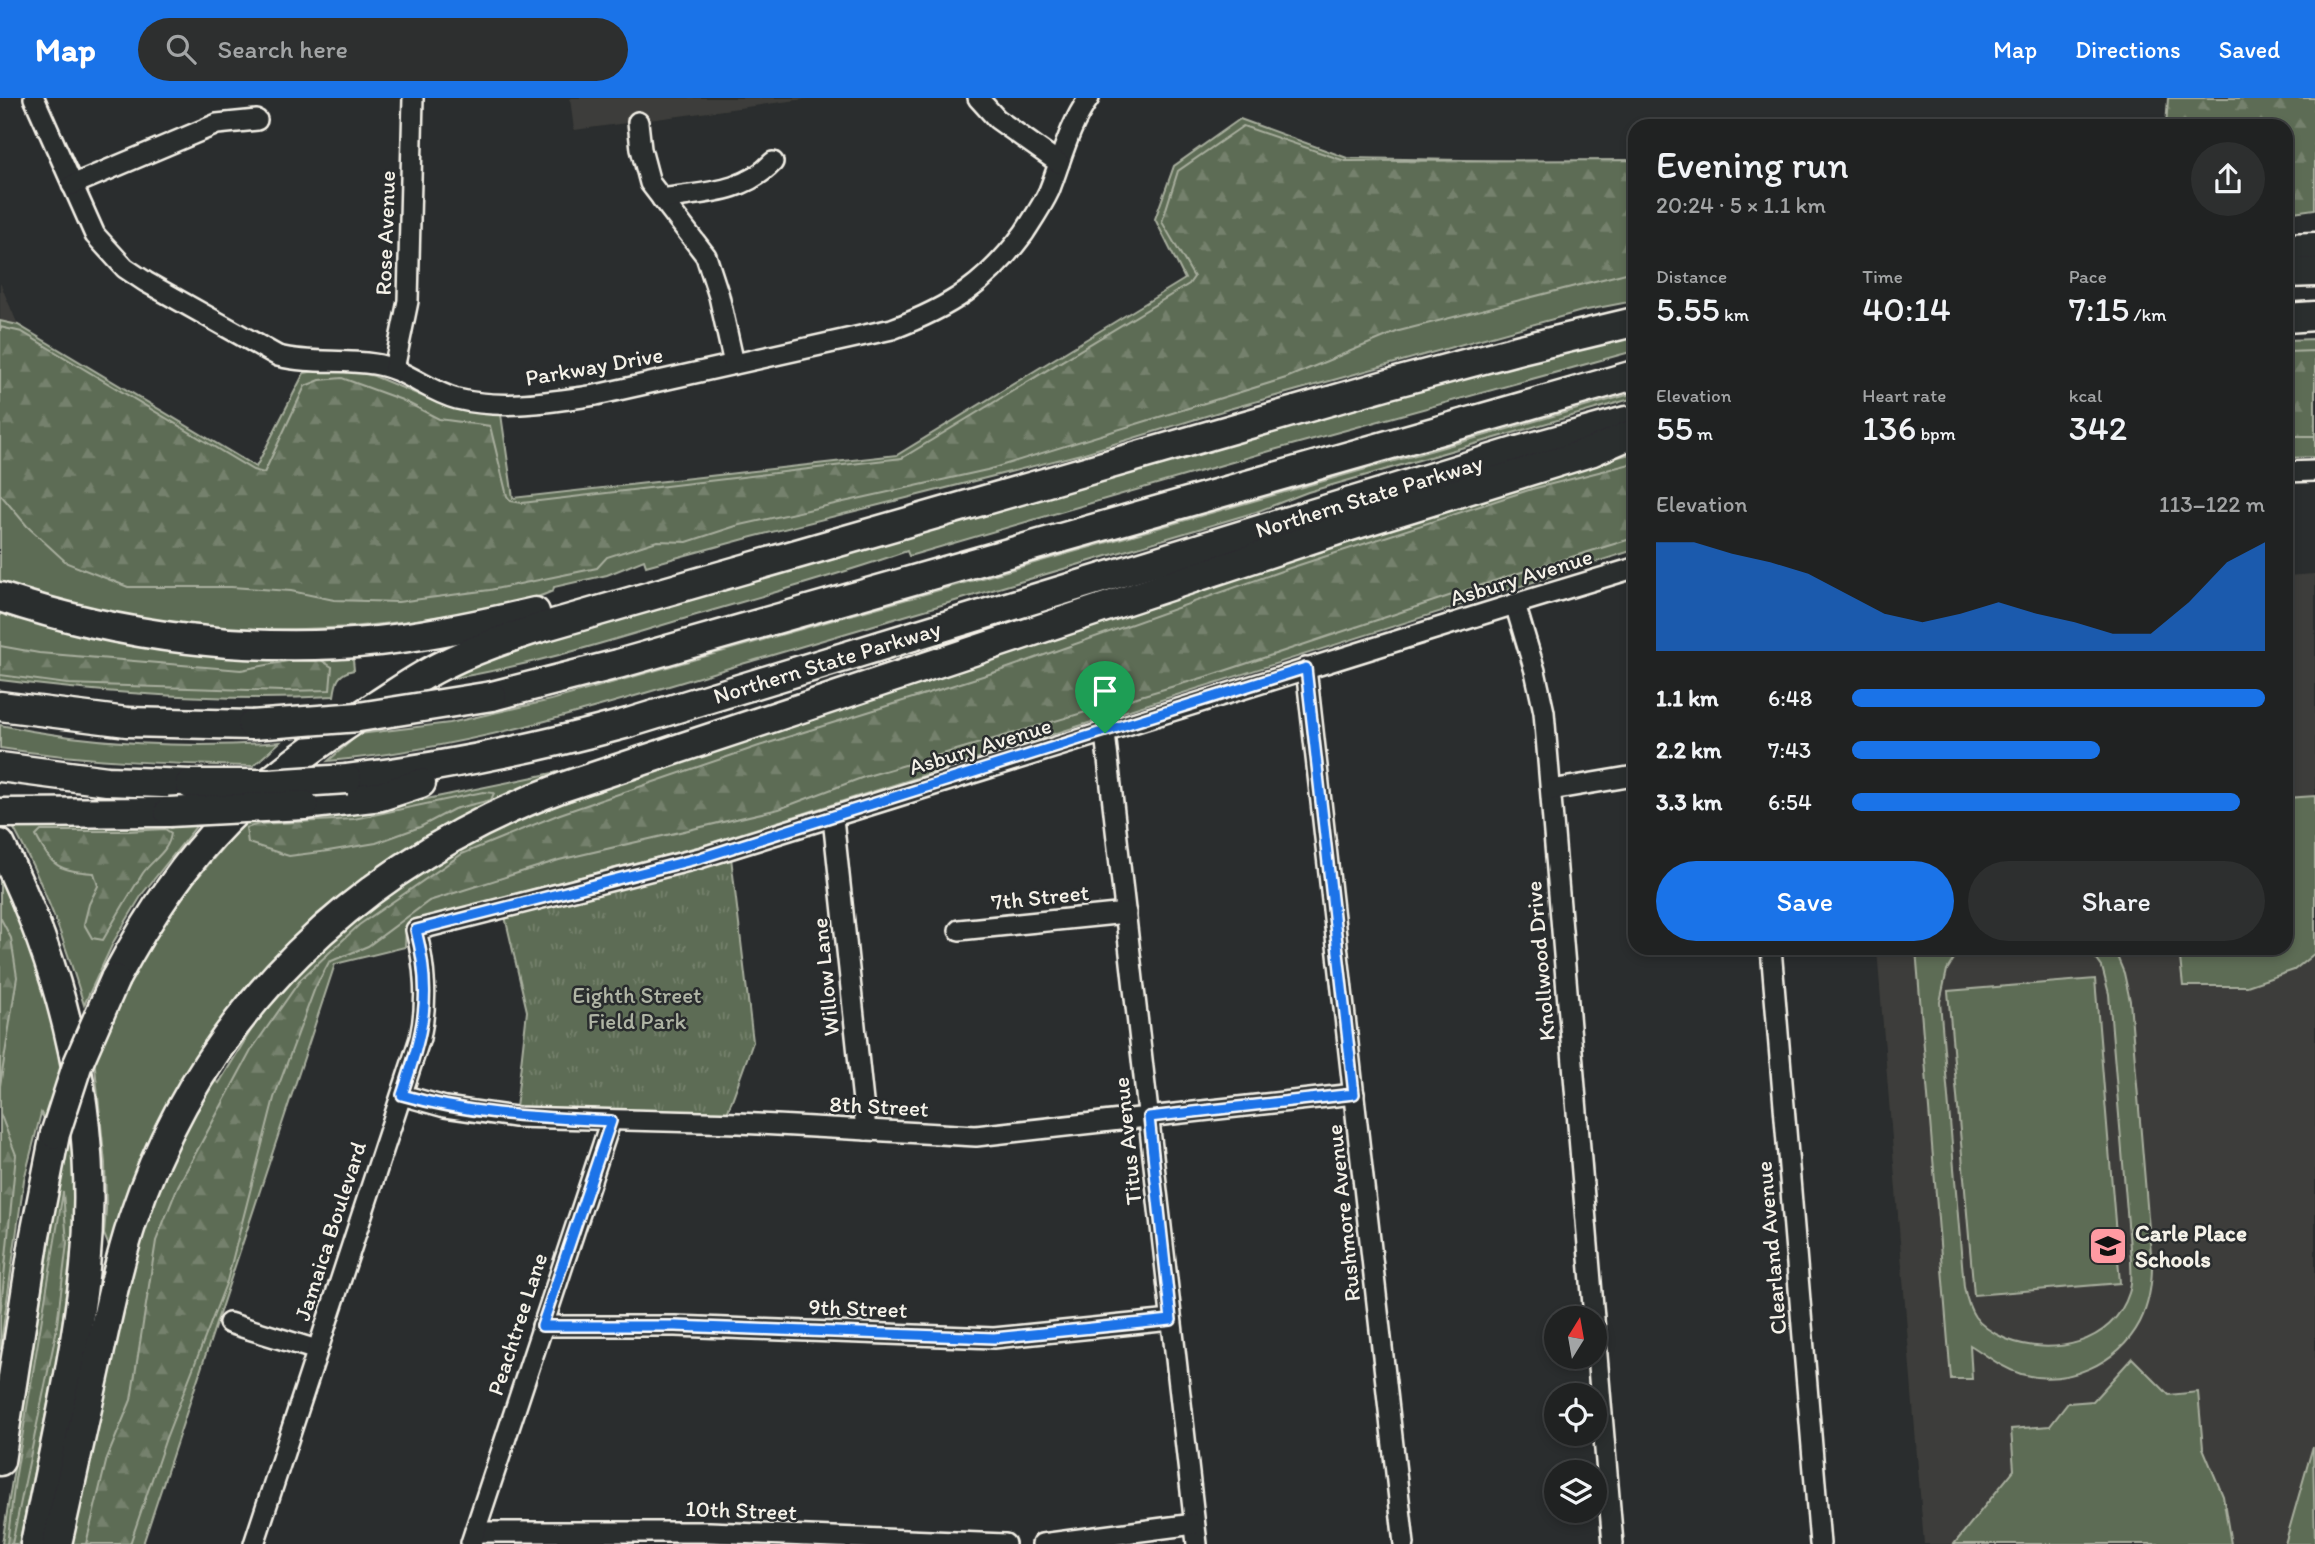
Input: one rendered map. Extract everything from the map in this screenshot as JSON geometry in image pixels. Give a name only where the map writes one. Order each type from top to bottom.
[{"type":"highway","points":[[2293,248],[2315,247]]},
{"type":"highway","points":[[2293,273],[2315,272]]},
{"type":"highway","points":[[2293,318],[2315,316]]},
{"type":"highway","points":[[0,1461],[35,1235],[55,1134],[77,1066],[115,979],[132,947],[168,892],[224,823],[322,741],[433,670],[473,651],[539,628],[1441,370],[1628,323]]},
{"type":"highway","name":"Northern State Parkway","points":[[0,706],[127,722],[252,725],[359,717],[492,696],[631,660],[1628,377]]},
{"type":"highway","name":"Northern State Parkway","points":[[0,768],[107,781],[269,784],[346,779],[500,756],[628,723],[1518,451],[1628,421]]},
{"type":"highway","points":[[57,1544],[118,1271],[134,1218],[163,1144],[200,1077],[262,992],[333,920],[394,872],[454,835],[527,800],[563,787],[1331,532],[1593,451],[1628,436]]},
{"type":"highway","points":[[0,597],[76,619],[170,636],[264,644],[352,643],[474,626],[737,555],[851,539]]},
{"type":"highway","points":[[0,813],[169,812],[304,806],[381,796],[500,756]]},
{"type":"highway","points":[[0,844],[39,930],[62,1000],[75,1057],[87,1164],[88,1233],[81,1301],[35,1544]]},
{"type":"street","name":"Parkway Drive","points":[[34,98],[95,235],[125,268],[146,282],[278,356],[297,361],[373,364],[394,369],[426,387],[457,399],[500,405],[596,395],[891,329],[926,316],[971,290],[1005,259],[1038,212],[1074,118],[1089,98]]},
{"type":"street","name":"Rose Avenue","points":[[394,369],[408,301],[413,98]]},
{"type":"street","points":[[978,98],[997,119],[1059,163]]},
{"type":"street","points":[[72,185],[217,124],[257,120]]},
{"type":"street","points":[[638,122],[641,149],[650,183],[706,256],[719,296],[734,364]]},
{"type":"street","points":[[662,199],[743,184],[763,173],[773,162]]},
{"type":"street","points":[[2293,472],[2315,471]]},
{"type":"street","name":"Asbury Avenue","points":[[416,930],[700,858],[1628,570]]},
{"type":"street","name":"Knollwood Drive","points":[[1515,604],[1540,694],[1551,790],[1593,1306]]},
{"type":"street","name":"Rushmore Avenue","points":[[1306,668],[1404,1544]]},
{"type":"street","name":"Titus Avenue","points":[[1105,733],[1197,1544]]},
{"type":"street","points":[[1551,790],[1628,777]]},
{"type":"street","name":"Willow Lane","points":[[833,818],[866,1130]]},
{"type":"street","name":"7th Street","points":[[959,930],[1126,912]]},
{"type":"street","name":"Jamaica Boulevard","points":[[254,1544],[420,1038],[424,1017],[425,974],[416,930]]},
{"type":"street","name":"Clearland Avenue","points":[[1772,955],[1820,1544]]},
{"type":"street","name":"8th Street","points":[[402,1095],[445,1107],[486,1114],[976,1136],[1354,1094]]},
{"type":"street","name":"Peachtree Lane","points":[[473,1538],[611,1121]]},
{"type":"street","name":"9th Street","points":[[542,1326],[675,1326],[994,1338],[1171,1320]]},
{"type":"street","points":[[229,1323],[317,1350]]},
{"type":"street","name":"Knollwood Drive","points":[[1598,1369],[1613,1544]]},
{"type":"street","points":[[1042,1544],[1194,1524]]},
{"type":"street","name":"10th Street","points":[[473,1538],[709,1532],[1005,1544]]},
{"type":"shaded area","points":[[570,98],[812,98],[574,130]]},
{"type":"shaded area","points":[[0,283],[18,325],[0,321]]},
{"type":"shaded area","name":"Carle Place Schools","points":[[2315,574],[2315,1544],[1924,1544],[1877,955],[2293,955],[2293,576]]},
{"type":"green space","points":[[2168,98],[2315,98],[2315,209],[2293,212],[2293,119],[2166,119]]},
{"type":"green space","points":[[1240,119],[1347,158],[1628,163],[1628,302],[1582,311],[1229,409],[1081,454],[646,566],[644,560],[607,575],[554,587],[553,591],[529,600],[492,608],[398,622],[341,627],[225,628],[110,613],[54,600],[0,582],[0,321],[18,325],[256,467],[304,373],[327,369],[351,370],[374,376],[441,404],[501,414],[513,498],[897,455],[1185,279],[1155,219],[1174,166]]},
{"type":"green space","points":[[1243,126],[1345,161],[1628,160],[1628,273],[1399,331],[1286,378],[987,470],[736,526],[687,542],[657,541],[607,557],[597,568],[490,590],[398,602],[334,600],[291,591],[231,587],[128,587],[67,563],[27,526],[0,494],[0,327],[22,332],[253,470],[264,473],[305,386],[320,380],[342,378],[402,400],[439,419],[490,426],[507,496],[511,501],[522,503],[902,458],[1189,284],[1194,277],[1162,222],[1178,171]]},
{"type":"green space","points":[[1628,333],[1628,353],[1277,449],[909,556],[907,551],[569,652],[442,680],[514,649],[1015,501]]},
{"type":"green space","points":[[2315,339],[2315,457],[2293,458],[2293,340]]},
{"type":"green space","points":[[2315,351],[2315,436],[2293,436],[2293,352]]},
{"type":"green space","points":[[1628,395],[1628,400],[1308,492],[1256,512],[600,706],[438,745],[328,761],[359,734],[450,723],[551,700]]},
{"type":"green space","points":[[1628,455],[1628,552],[701,846],[426,917],[406,929],[405,947],[335,964],[143,1544],[71,1544],[145,1216],[187,1126],[213,1079],[219,1083],[256,1022],[330,939],[396,883],[499,826],[901,685],[1579,467]]},
{"type":"green space","points":[[1628,465],[1628,540],[1509,576],[1212,675],[864,777],[779,809],[559,860],[429,901],[368,946],[329,962],[315,988],[274,1098],[227,1281],[166,1438],[130,1544],[86,1544],[107,1458],[131,1400],[156,1241],[178,1186],[252,1049],[301,979],[359,925],[462,854],[560,814],[759,746],[1002,670],[1290,568],[1532,489]]},
{"type":"green space","points":[[0,603],[352,650],[354,670],[339,678],[334,696],[292,698],[167,696],[0,680]]},
{"type":"green space","points":[[0,646],[39,653],[241,670],[293,660],[319,659],[332,667],[330,690],[67,684],[0,675]]},
{"type":"green space","points":[[0,725],[104,741],[175,745],[280,742],[253,766],[127,761],[0,748]]},
{"type":"green space","points":[[558,772],[560,777],[460,817],[380,865],[316,915],[245,995],[185,1073],[141,1164],[116,1236],[108,1244],[104,1234],[105,1163],[94,1058],[140,957],[194,882],[244,822],[378,809]]},
{"type":"green space","points":[[483,792],[494,793],[491,800],[454,809],[420,827],[376,843],[289,856],[248,843],[246,828],[259,824],[354,819]]},
{"type":"green space","points":[[2315,796],[2315,953],[2294,970],[2247,986],[2183,986],[2180,955],[2293,955],[2293,798]]},
{"type":"green space","points":[[198,824],[143,893],[114,941],[84,1005],[53,913],[12,825]]},
{"type":"green space","points":[[165,829],[171,833],[164,850],[143,873],[103,940],[92,938],[84,924],[89,904],[98,886],[94,873],[58,865],[47,855],[36,836],[41,831]]},
{"type":"green space","name":"Eighth Street Field Park","points":[[730,849],[753,1042],[724,1122],[515,1117],[527,1011],[503,908]]},
{"type":"green space","points":[[0,876],[21,919],[47,998],[59,1047],[73,1159],[73,1236],[59,1350],[19,1544],[2,1544],[64,1152],[41,1113],[24,1180],[0,1350]]},
{"type":"green space","points":[[0,917],[11,938],[17,977],[0,1086]]},
{"type":"green space","points":[[1916,955],[1956,955],[1947,970],[1940,1002],[1964,1287],[1968,1302],[1978,1321],[1993,1332],[2006,1339],[2042,1347],[2079,1342],[2095,1335],[2110,1324],[2121,1310],[2130,1289],[2131,1260],[2109,994],[2102,967],[2093,955],[2116,955],[2124,973],[2130,1001],[2152,1265],[2146,1308],[2130,1337],[2118,1350],[2089,1369],[2055,1377],[2021,1374],[1970,1345],[1972,1379],[1951,1379]]},
{"type":"green space","points":[[2095,979],[2120,1283],[1974,1295],[1948,991]]},
{"type":"green space","points":[[0,1113],[16,1155],[0,1318]]},
{"type":"green space","points":[[63,1192],[67,1243],[56,1333],[12,1544],[7,1544],[15,1480]]},
{"type":"green space","points":[[2132,1358],[2169,1395],[2198,1392],[2203,1448],[2223,1496],[2231,1544],[1954,1544],[2014,1470],[2011,1429],[2050,1426],[2068,1403],[2093,1401]]},
{"type":"green space","points":[[2313,1446],[2315,1544],[2285,1544]]},
{"type":"place","name":"Carle Place Schools","points":[[2108,1246]]},
{"type":"route","points":[[1306,668],[1354,1094],[1149,1117],[1171,1320],[994,1338],[675,1326],[542,1326],[611,1121],[486,1114],[445,1107],[402,1095],[424,1017],[425,974],[416,930],[700,858],[1105,733],[1306,668]]}]
